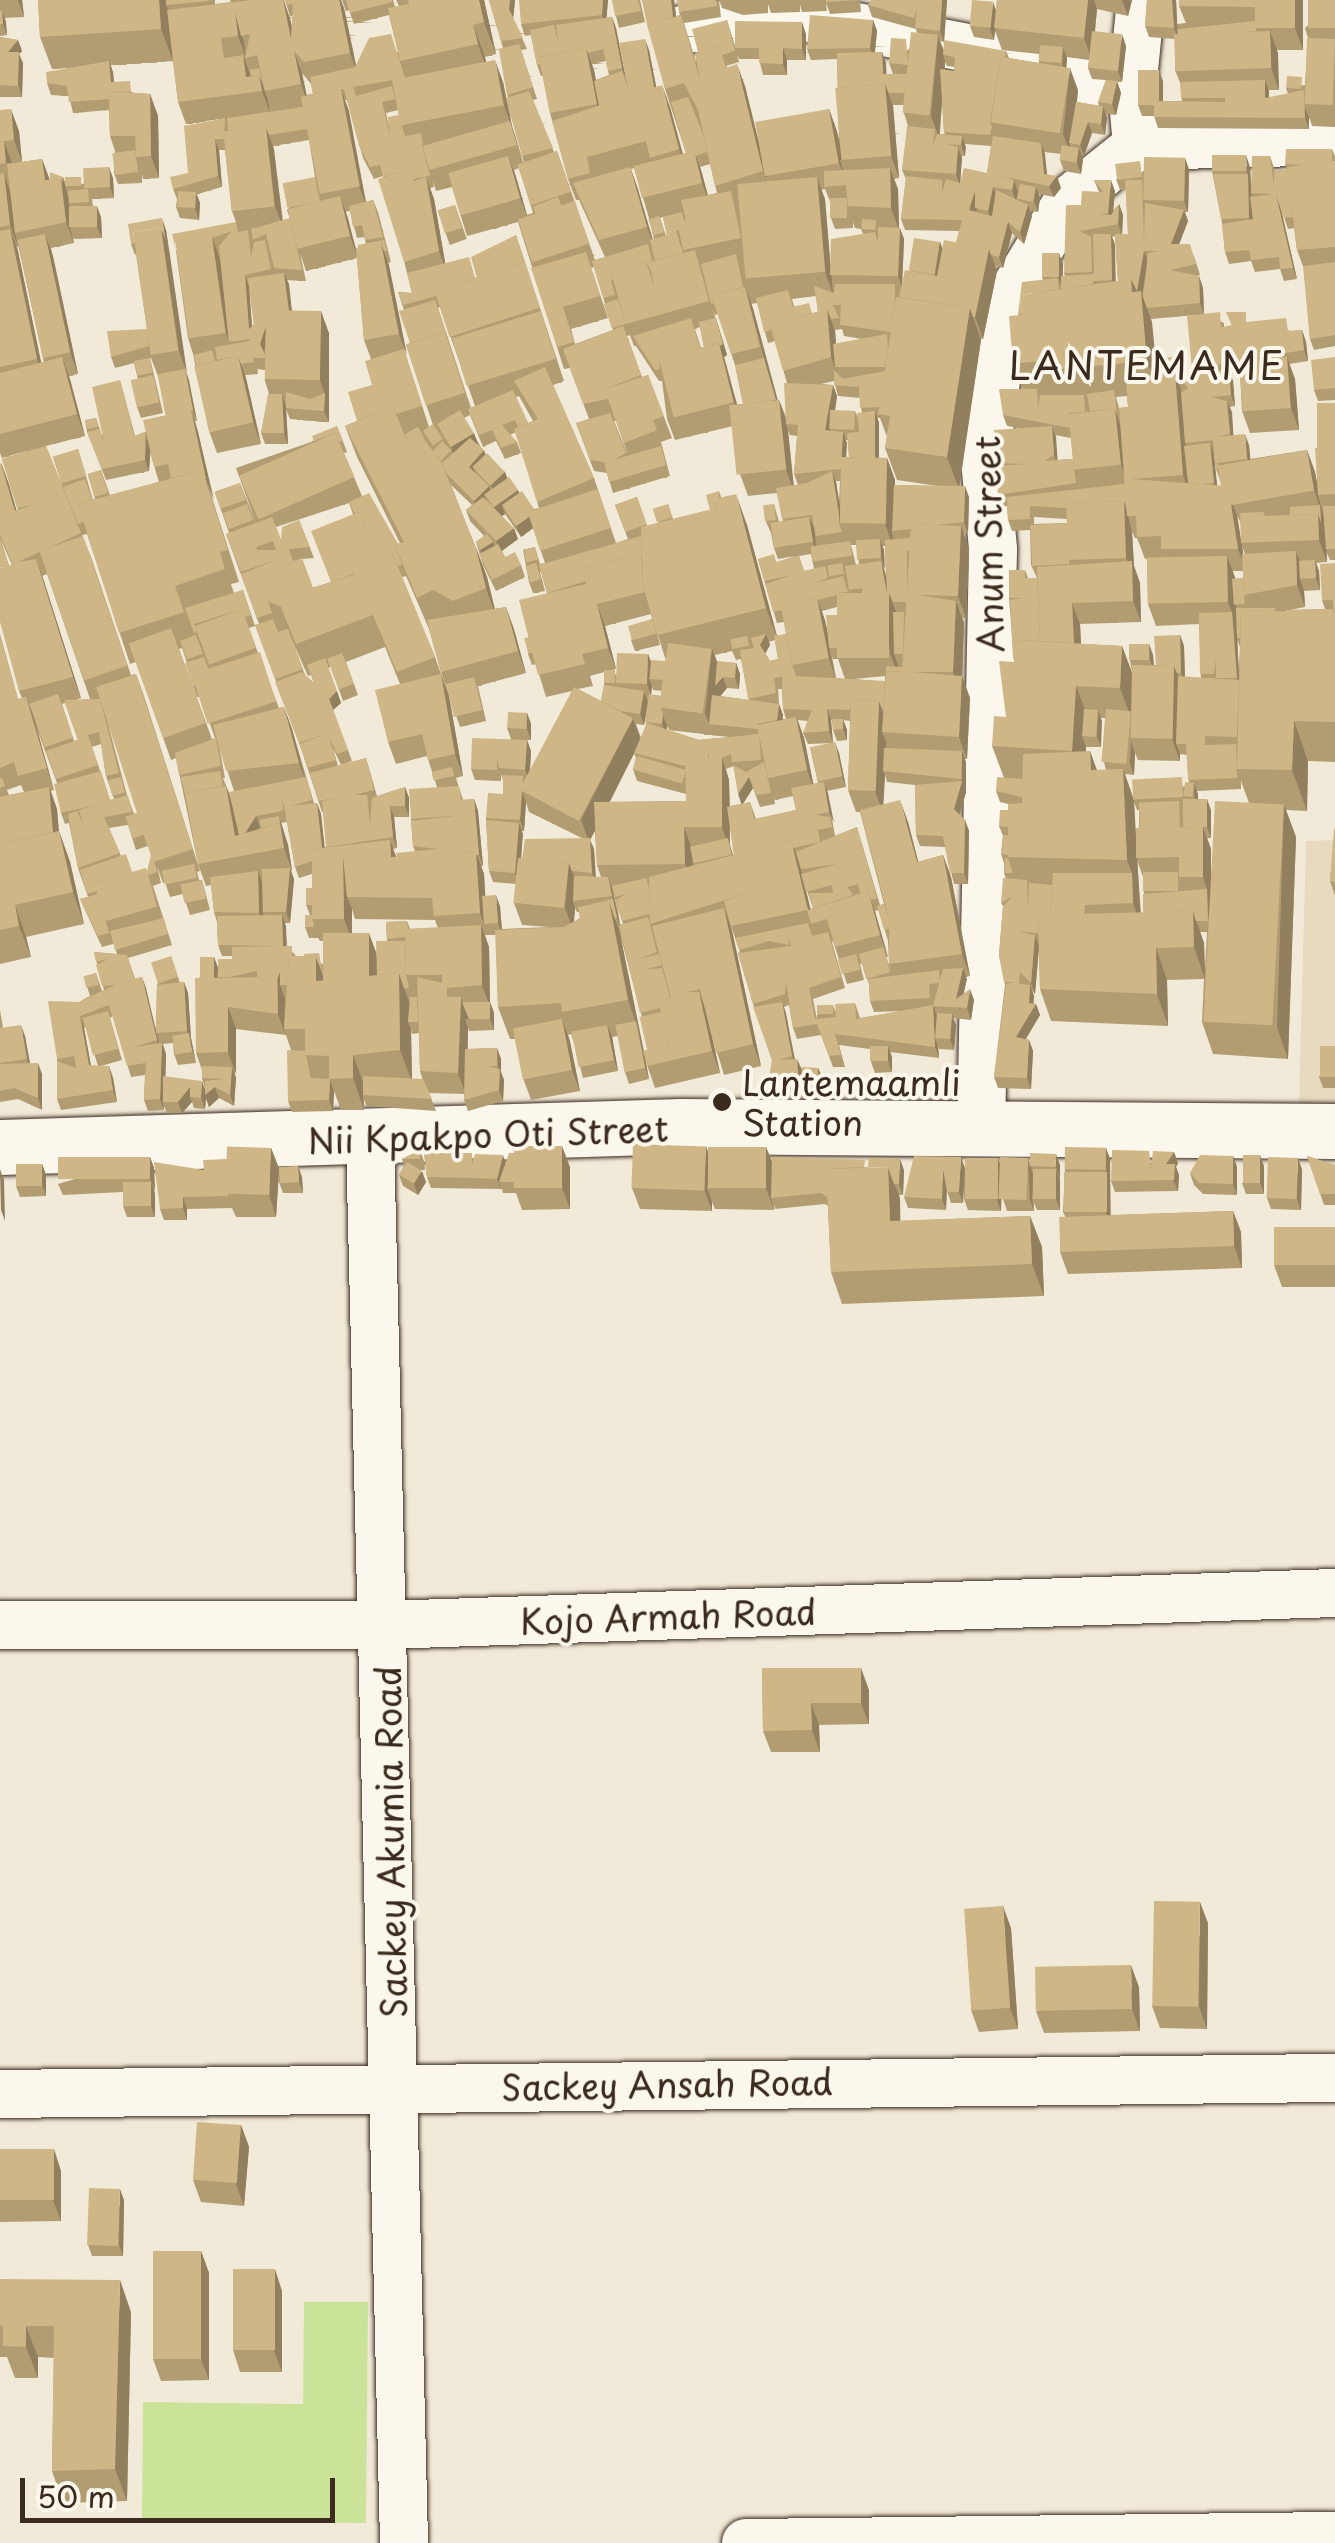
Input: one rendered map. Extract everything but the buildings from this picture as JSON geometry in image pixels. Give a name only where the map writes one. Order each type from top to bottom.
[{"type":"street","points":[[1141,0],[1132,89],[1138,146],[1335,140]]},
{"type":"street","points":[[685,28],[804,18],[880,25],[911,42],[1020,58],[1038,77],[1132,89]]},
{"type":"street","name":"Anum Street","points":[[981,1132],[988,397],[1024,262],[1068,200],[1138,146]]},
{"type":"street","name":"Nii Kpakpo Oti Street","points":[[0,1147],[370,1140],[682,1126],[981,1132],[1335,1132]]},
{"type":"street","name":"Sackey Akumia Road","points":[[370,1140],[385,1625],[404,2543]]},
{"type":"street","name":"Kojo Armah Road","points":[[0,1625],[385,1625],[1335,1594]]},
{"type":"street","name":"Sackey Ansah Road","points":[[0,2094],[396,2094],[1335,2078]]},
{"type":"street","points":[[746,2543],[1335,2536]]},
{"type":"shaded area","points":[[1335,840],[1335,1102],[1299,1102],[1306,841]]},
{"type":"green space","points":[[304,2302],[368,2302],[366,2523],[142,2521],[143,2402],[303,2404]]},
{"type":"place","name":"Lantemaamli Station","points":[[722,1102]]},
{"type":"district","name":"LANTEMAME","points":[[1147,365]]}]
